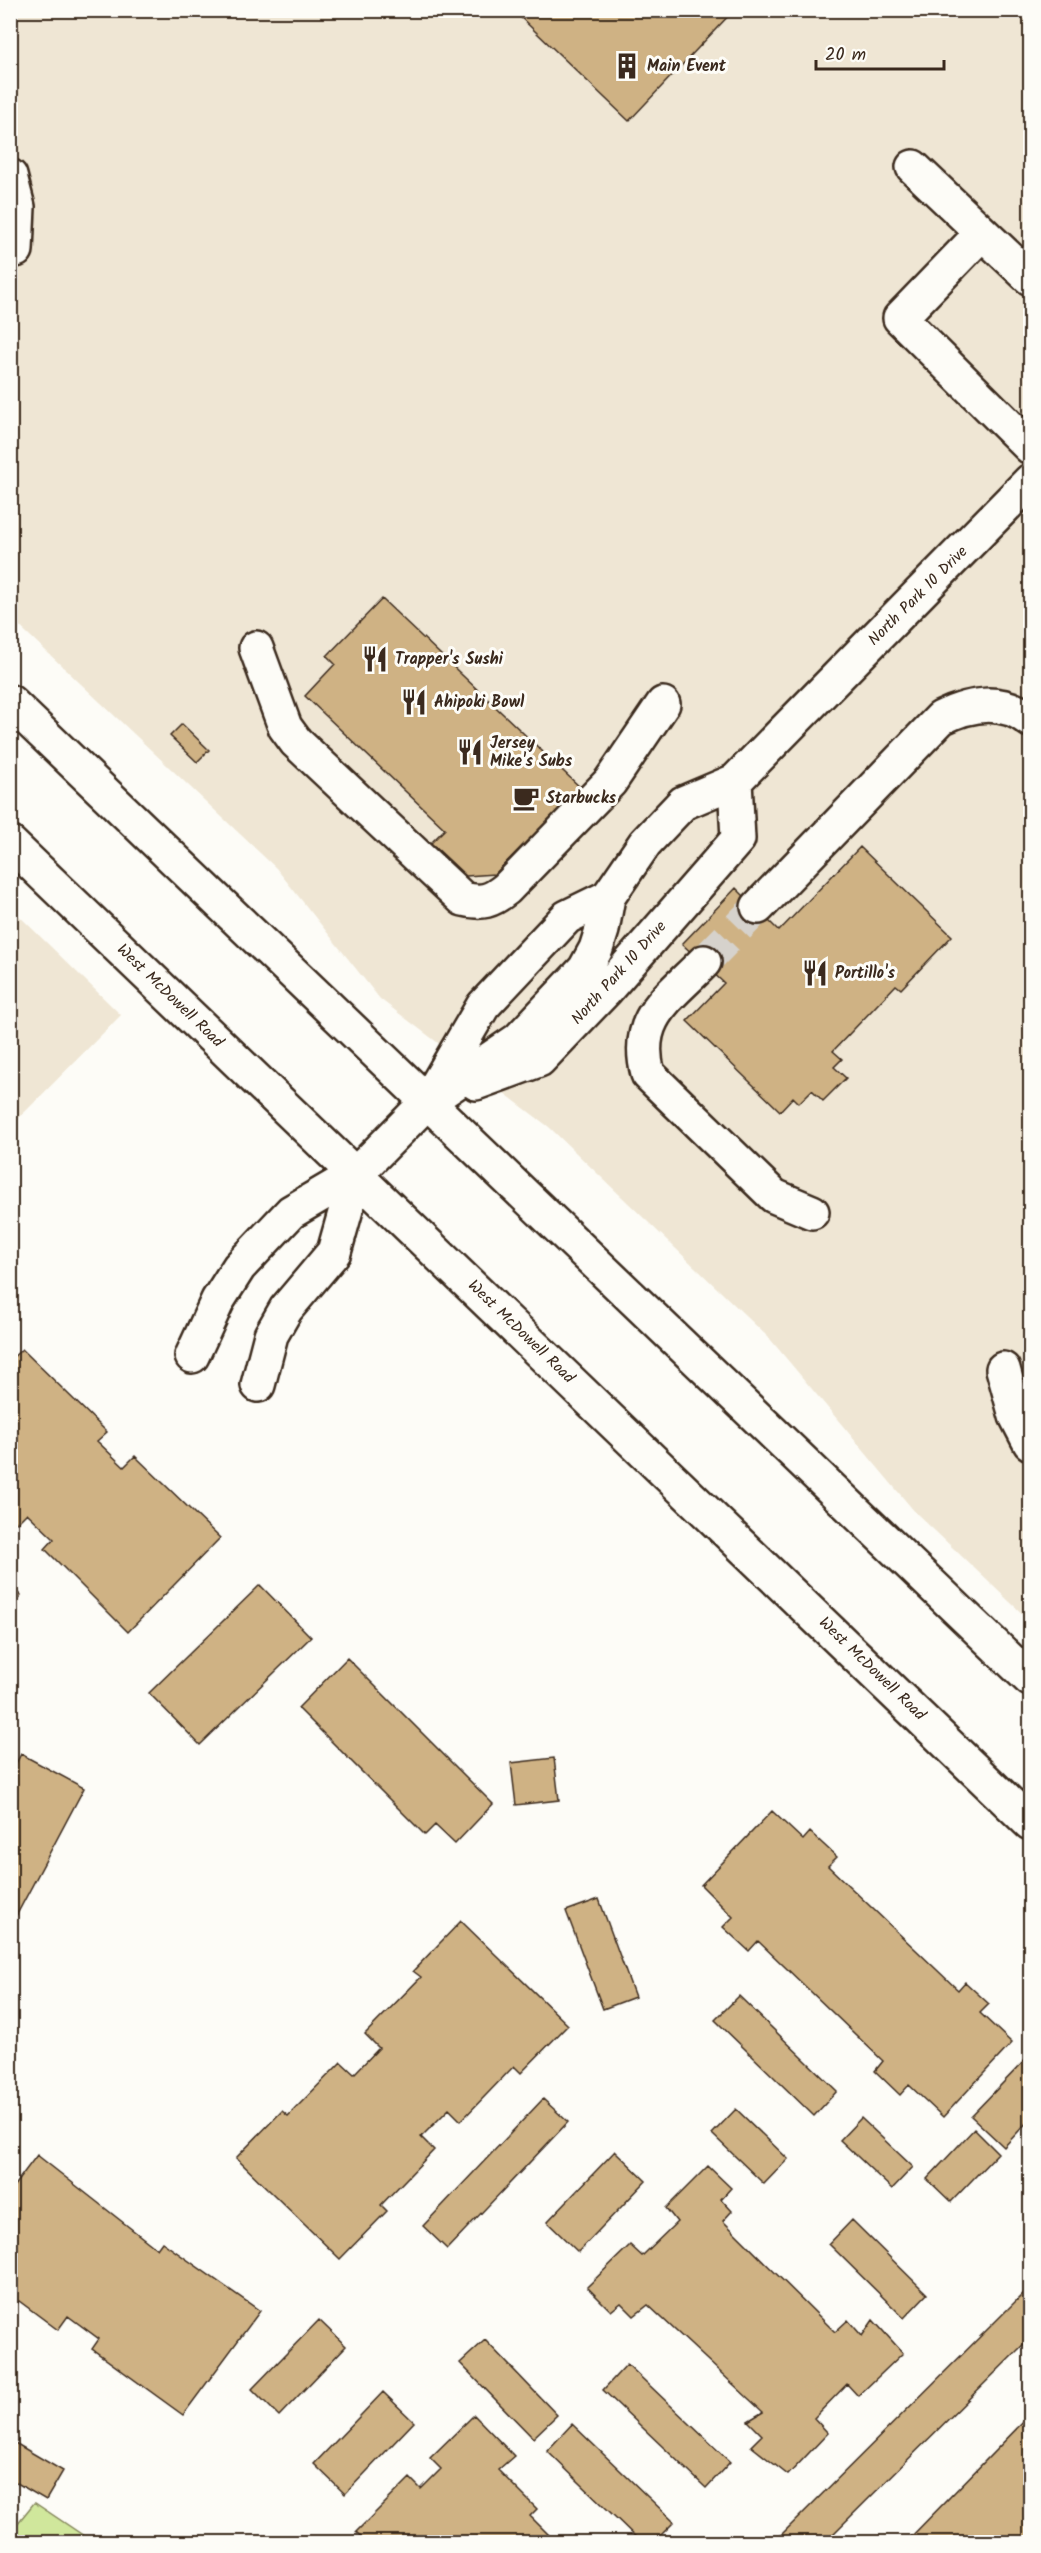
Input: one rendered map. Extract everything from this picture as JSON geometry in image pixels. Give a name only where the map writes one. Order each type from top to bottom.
[{"type":"main road","points":[[913,167],[1030,278]]},
{"type":"main road","points":[[10,176],[18,207],[16,250]]},
{"type":"main road","points":[[982,233],[900,318],[1030,447]]},
{"type":"main road","name":"North Park 10 Drive","points":[[356,1174],[427,1102],[518,1040],[585,969],[603,930],[608,897],[645,843],[683,803],[735,781],[1030,481]]},
{"type":"main road","points":[[255,648],[285,727],[296,742],[463,899],[480,903],[495,899],[506,890],[610,782],[663,704]]},
{"type":"main road","points":[[10,702],[1030,1679]]},
{"type":"main road","points":[[758,907],[941,718],[959,709],[995,703],[1022,713],[1030,720]]},
{"type":"main road","name":"North Park 10 Drive","points":[[427,1102],[539,1060],[608,988],[738,839],[735,781]]},
{"type":"main road","name":"West McDowell Road","points":[[10,843],[1030,1823]]},
{"type":"main road","name":"North Park 10 Drive","points":[[427,1102],[483,1006],[567,918],[608,897]]},
{"type":"main road","points":[[704,962],[649,1021],[643,1039],[643,1054],[648,1074],[774,1196],[812,1212]]},
{"type":"main road","points":[[192,1356],[218,1300],[239,1268],[291,1212],[356,1174]]},
{"type":"main road","points":[[258,1385],[271,1335],[286,1309],[334,1252],[356,1174]]},
{"type":"main road","points":[[1003,1370],[1016,1416],[1030,1443]]},
{"type":"shaded area","points":[[10,11],[1030,11],[1030,1621],[915,1512],[770,1339],[549,1127],[380,999],[276,868],[11,618]]},
{"type":"shaded area","points":[[11,908],[121,1015],[10,1126]]},
{"type":"green space","points":[[34,2503],[93,2542],[11,2542],[11,2525],[17,2524]]},
{"type":"building","name":"Main Event","points":[[513,10],[734,10],[629,121]]},
{"type":"building","points":[[382,599],[583,790],[532,844],[528,840],[495,874],[466,876],[431,843],[445,829],[305,696],[335,664],[327,656]]},
{"type":"building","points":[[182,724],[209,750],[197,762],[170,736]]},
{"type":"building","name":"Portillo's","points":[[860,847],[952,936],[901,989],[896,985],[833,1051],[842,1059],[834,1067],[846,1078],[823,1101],[812,1090],[799,1103],[793,1097],[780,1111],[687,1021],[724,983],[682,944],[736,888],[779,931]]},
{"type":"building","points":[[22,1349],[107,1432],[97,1441],[124,1467],[135,1456],[220,1538],[128,1632],[45,1549],[54,1539],[27,1513],[17,1523],[10,1516],[10,1360]]},
{"type":"building","points":[[10,1585],[21,1596],[10,1607]]},
{"type":"building","points":[[260,1585],[311,1637],[200,1745],[149,1693]]},
{"type":"building","points":[[347,1658],[493,1804],[455,1844],[435,1825],[425,1835],[298,1708]]},
{"type":"building","points":[[21,1754],[84,1788],[15,1918],[10,1916],[10,1763],[15,1765]]},
{"type":"building","points":[[554,1758],[559,1800],[516,1805],[511,1763]]},
{"type":"building","points":[[772,1811],[803,1840],[810,1832],[837,1857],[828,1866],[958,1990],[965,1982],[989,2004],[980,2013],[1012,2043],[943,2117],[909,2085],[900,2095],[875,2071],[883,2061],[758,1941],[749,1951],[723,1927],[733,1917],[701,1885]]},
{"type":"building","points":[[599,1899],[635,1997],[603,2009],[566,1911]]},
{"type":"building","points":[[461,1921],[568,2025],[521,2073],[514,2066],[461,2121],[449,2109],[421,2137],[434,2150],[381,2205],[387,2211],[340,2259],[236,2158],[282,2111],[288,2116],[341,2062],[354,2074],[379,2048],[365,2034],[421,1977],[413,1971]]},
{"type":"building","points":[[739,1996],[837,2091],[814,2116],[715,2020]]},
{"type":"building","points":[[1030,2055],[1030,2119],[1004,2147],[971,2116]]},
{"type":"building","points":[[543,2099],[568,2122],[447,2249],[423,2226]]},
{"type":"building","points":[[736,2109],[788,2159],[764,2184],[712,2134]]},
{"type":"building","points":[[861,2118],[913,2167],[892,2189],[840,2140]]},
{"type":"building","points":[[974,2129],[998,2153],[951,2202],[927,2179]]},
{"type":"building","points":[[615,2151],[646,2181],[578,2252],[547,2222]]},
{"type":"building","points":[[37,2155],[157,2249],[162,2242],[260,2311],[183,2415],[92,2349],[99,2339],[68,2316],[58,2330],[19,2301],[16,2304],[10,2300],[10,2191]]},
{"type":"building","points":[[708,2166],[731,2188],[721,2199],[732,2211],[723,2221],[835,2332],[848,2320],[862,2336],[873,2320],[903,2353],[858,2396],[847,2384],[814,2418],[828,2433],[788,2475],[751,2446],[762,2435],[748,2421],[763,2412],[648,2305],[634,2316],[621,2303],[611,2311],[587,2287],[630,2245],[642,2256],[677,2222],[666,2208]]},
{"type":"building","points":[[852,2220],[927,2294],[904,2318],[829,2244]]},
{"type":"building","points":[[1030,2287],[1030,2338],[825,2542],[774,2542]]},
{"type":"building","points":[[319,2320],[346,2346],[279,2416],[252,2389]]},
{"type":"building","points":[[485,2340],[557,2415],[533,2438],[460,2363]]},
{"type":"building","points":[[627,2364],[730,2462],[706,2488],[603,2390]]},
{"type":"building","points":[[383,2392],[414,2422],[345,2494],[314,2464]]},
{"type":"building","points":[[474,2415],[514,2456],[498,2470],[537,2509],[530,2516],[556,2542],[367,2542],[356,2532],[410,2478],[421,2489],[441,2469],[430,2458]]},
{"type":"building","points":[[1030,2415],[1030,2542],[906,2542]]},
{"type":"building","points":[[572,2424],[674,2522],[654,2542],[641,2542],[547,2451]]},
{"type":"building","points":[[10,2440],[63,2471],[46,2500],[10,2479]]},
{"type":"building","points":[[568,2536],[574,2542],[561,2542]]},
{"type":"tunnel","points":[[704,962],[758,907]]},
{"type":"place","name":"Main Event","points":[[627,66]]},
{"type":"place","name":"Trapper's Sushi","points":[[375,659]]},
{"type":"place","name":"Ahipoki Bowl","points":[[414,702]]},
{"type":"place","name":"Jersey Mike's Subs","points":[[470,752]]},
{"type":"place","name":"Starbucks","points":[[526,798]]},
{"type":"place","name":"Portillo's","points":[[815,973]]}]
